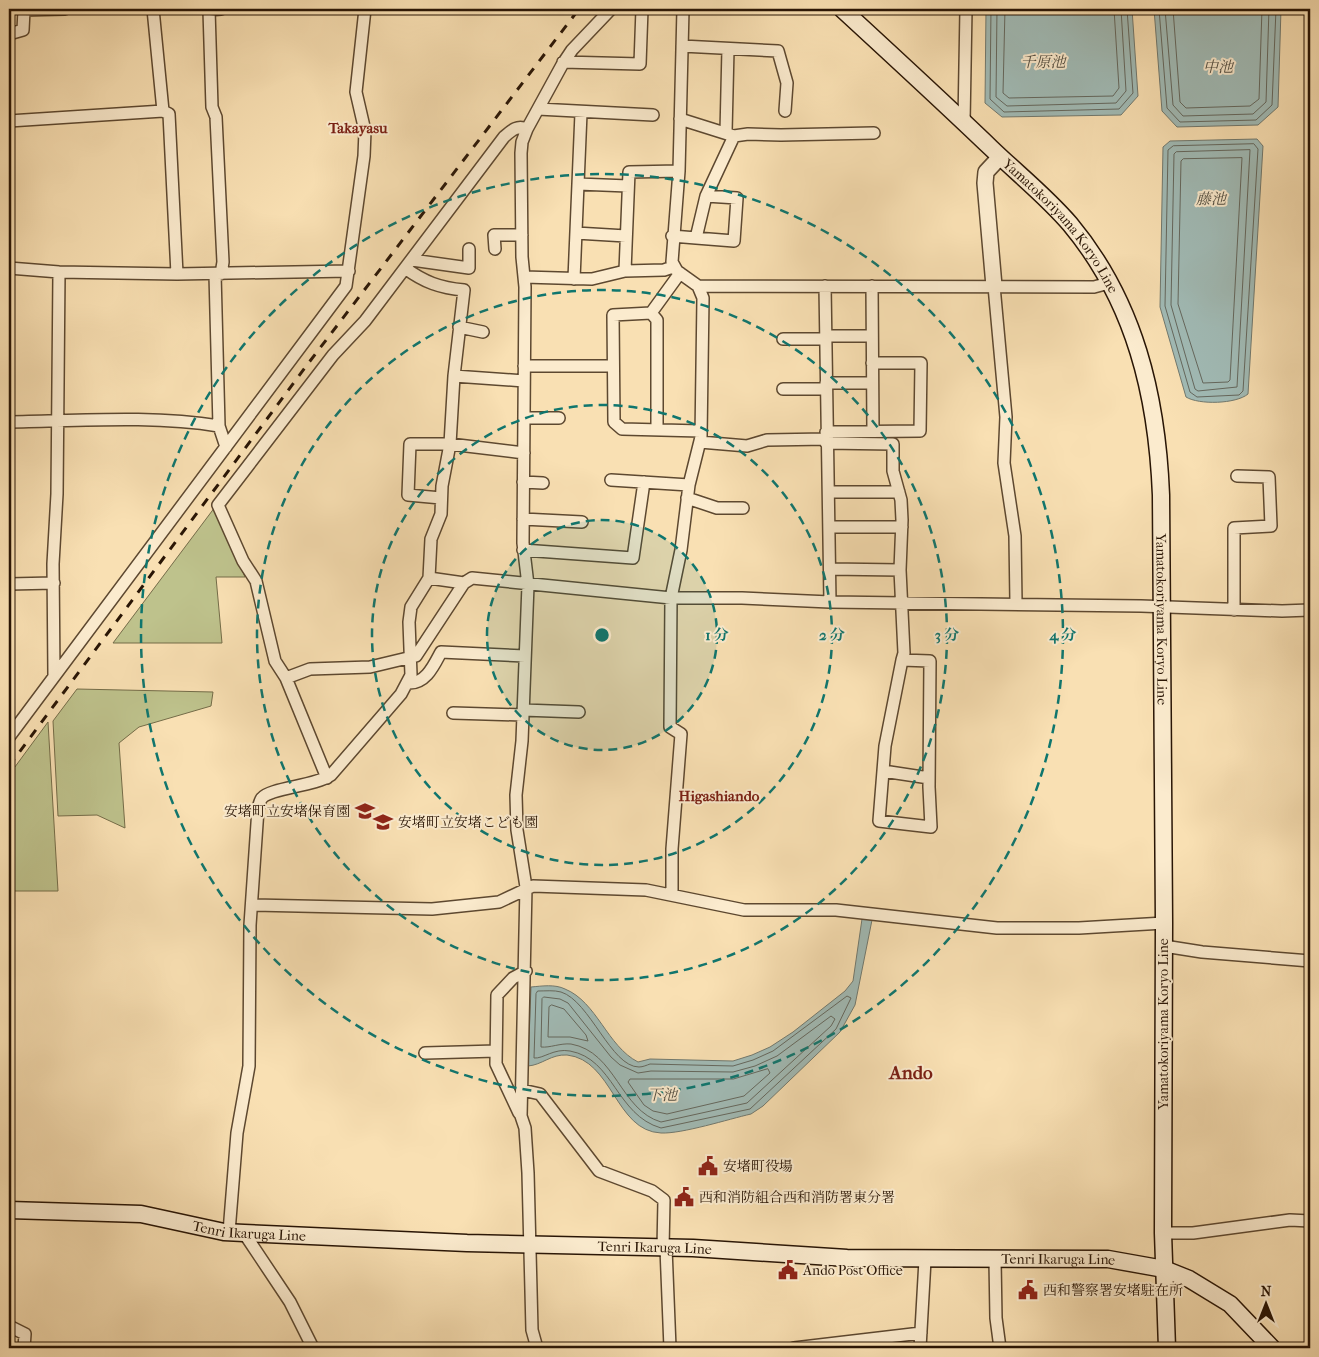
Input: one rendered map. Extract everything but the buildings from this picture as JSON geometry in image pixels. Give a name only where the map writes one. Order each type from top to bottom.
[{"type":"main road","name":"Yamatokoriyama Koryo Line","points":[[842,9],[1033,185],[1071,226],[1109,283],[1140,352],[1156,421],[1161,495],[1164,923],[1163,1233],[1167,1348]]},
{"type":"main road","name":"Tenri Ikaruga Line","points":[[9,1210],[141,1214],[237,1232],[664,1248],[847,1258],[925,1260],[1108,1259],[1164,1269],[1190,1279],[1230,1304],[1272,1348]]},
{"type":"street","points":[[9,34],[23,30],[24,10],[65,9]]},
{"type":"street","points":[[153,9],[163,111]]},
{"type":"street","points":[[221,9],[209,10],[212,107],[216,117],[223,262],[218,274],[219,426],[226,447]]},
{"type":"street","points":[[9,737],[346,286],[364,156],[365,131],[356,92],[365,9]]},
{"type":"street","points":[[521,1116],[527,1091],[526,888],[516,811],[523,713],[528,585],[523,550],[524,277],[521,153],[522,142],[528,129],[563,62],[611,9]]},
{"type":"street","points":[[563,62],[640,64],[642,9]]},
{"type":"street","points":[[672,894],[672,849],[681,734],[670,727],[671,598],[678,567],[688,485],[701,436],[703,298],[698,286],[677,270],[672,262],[672,236],[679,171],[683,9]]},
{"type":"street","points":[[964,122],[966,9]]},
{"type":"street","points":[[682,46],[778,51],[787,83],[785,111]]},
{"type":"street","points":[[696,238],[706,196],[730,134],[728,49]]},
{"type":"street","points":[[538,109],[653,116]]},
{"type":"street","points":[[9,121],[163,111],[169,114],[177,274]]},
{"type":"street","points":[[574,279],[580,113]]},
{"type":"street","points":[[680,119],[730,134],[874,133]]},
{"type":"street","points":[[327,778],[286,678],[272,652],[256,581],[243,561],[218,505],[333,355],[366,321],[504,137],[513,128],[521,126],[528,129]]},
{"type":"street","points":[[1000,156],[986,172],[985,183],[1006,417],[1004,463],[1014,536],[1016,603]]},
{"type":"street","points":[[625,271],[629,172],[679,171]]},
{"type":"street","points":[[578,184],[628,186]]},
{"type":"street","points":[[672,236],[734,241],[737,198],[706,196]]},
{"type":"street","points":[[576,233],[626,236]]},
{"type":"street","points":[[495,249],[494,235],[522,235]]},
{"type":"street","points":[[408,264],[469,268],[469,249]]},
{"type":"street","points":[[313,1348],[290,1302],[237,1232],[237,1133],[243,1088],[249,1066],[250,944],[254,905],[258,809],[261,799],[266,794],[308,785],[327,778],[401,694],[408,682],[412,665],[409,622],[411,606],[429,578],[431,539],[441,514],[441,498],[450,444],[454,376],[464,290],[433,285],[420,279],[408,264]]},
{"type":"street","points":[[9,268],[59,272],[177,274],[348,271]]},
{"type":"street","points":[[524,277],[592,279],[625,271],[677,270]]},
{"type":"street","points":[[651,313],[677,270]]},
{"type":"street","points":[[54,676],[53,564],[58,422],[59,272]]},
{"type":"street","points":[[698,286],[1094,287],[1109,283]]},
{"type":"street","points":[[825,286],[830,602]]},
{"type":"street","points":[[872,286],[873,431]]},
{"type":"street","points":[[651,313],[613,315],[614,422],[622,429],[657,429],[747,446],[767,440],[826,438],[873,431],[920,431],[921,362],[872,363]]},
{"type":"street","points":[[651,313],[657,320],[657,429]]},
{"type":"street","points":[[459,327],[483,332]]},
{"type":"street","points":[[783,339],[872,336]]},
{"type":"street","points":[[524,366],[613,366]]},
{"type":"street","points":[[454,376],[524,381]]},
{"type":"street","points":[[783,389],[872,383]]},
{"type":"street","points":[[524,418],[559,418]]},
{"type":"street","points":[[9,422],[183,422],[219,426]]},
{"type":"street","points":[[826,438],[892,444],[902,528],[900,570],[904,642],[885,746],[879,821],[931,827],[929,778],[930,661],[902,660]]},
{"type":"street","points":[[441,498],[408,495],[410,444],[450,444],[524,453]]},
{"type":"street","points":[[1234,610],[1234,528],[1270,526],[1269,473],[1237,476]]},
{"type":"street","points":[[610,480],[688,485]]},
{"type":"street","points":[[523,482],[543,483]]},
{"type":"street","points":[[523,550],[633,558],[644,482]]},
{"type":"street","points":[[829,492],[899,492]]},
{"type":"street","points":[[687,498],[717,508],[743,508]]},
{"type":"street","points":[[523,519],[582,522]]},
{"type":"street","points":[[829,526],[902,528]]},
{"type":"street","points":[[830,569],[900,570]]},
{"type":"street","points":[[429,578],[464,583]]},
{"type":"street","points":[[286,678],[310,669],[370,667],[416,656],[464,583],[472,578],[671,598],[1310,610]]},
{"type":"street","points":[[9,584],[54,583]]},
{"type":"street","points":[[408,682],[415,683],[422,679],[441,652],[525,656]]},
{"type":"street","points":[[453,713],[579,712]]},
{"type":"street","points":[[883,771],[929,778]]},
{"type":"street","points":[[254,905],[432,908],[499,902],[533,886],[636,890],[672,894],[744,910],[836,910],[997,928],[1079,928],[1164,923]]},
{"type":"street","points":[[1164,946],[1202,952],[1310,961]]},
{"type":"street","points":[[526,971],[513,978],[497,995],[496,1064],[521,1116],[524,1128],[528,1172],[532,1330],[537,1348]]},
{"type":"street","points":[[425,1053],[496,1051]]},
{"type":"street","points":[[527,1091],[540,1094],[599,1171],[652,1190],[664,1200],[664,1248],[670,1348]]},
{"type":"street","points":[[1163,1233],[1193,1233],[1290,1220],[1310,1221]]},
{"type":"street","points":[[920,1348],[925,1260]]},
{"type":"street","points":[[995,1260],[996,1318],[1000,1348]]},
{"type":"street","points":[[9,1326],[25,1334],[24,1348]]},
{"type":"street","points":[[794,1348],[921,1333]]},
{"type":"green space","points":[[215,507],[245,577],[216,577],[222,643],[113,643]]},
{"type":"green space","points":[[77,689],[213,692],[211,706],[139,727],[119,743],[125,828],[97,815],[58,816],[53,721]]},
{"type":"green space","points":[[48,722],[58,891],[9,891],[9,775]]},
{"type":"water","name":"千原池","points":[[986,9],[1132,9],[1138,96],[1121,115],[1002,117],[985,103]]},
{"type":"water","name":"中池","points":[[1154,9],[1281,9],[1278,107],[1258,125],[1177,127],[1162,111]]},
{"type":"water","name":"藤池","points":[[1257,139],[1263,146],[1248,394],[1235,400],[1227,401],[1208,402],[1192,400],[1186,397],[1160,307],[1163,147],[1170,141]]},
{"type":"water","name":"下池","points":[[862,919],[872,920],[855,1005],[840,1032],[763,1106],[751,1114],[693,1129],[661,1133],[646,1129],[633,1121],[595,1069],[582,1060],[561,1055],[528,1066],[531,987],[544,986],[561,987],[576,995],[586,1004],[618,1046],[638,1062],[650,1059],[733,1061],[752,1055],[770,1047],[793,1032],[845,991],[853,981]]},
{"type":"railway","points":[[9,766],[307,365],[579,9]]},
{"type":"place","name":"安堵町立安堵保育園","points":[[365,811]]},
{"type":"place","name":"安堵町立安堵こども園","points":[[383,822]]},
{"type":"place","name":"安堵町役場","points":[[708,1166]]},
{"type":"place","name":"西和消防組合西和消防署東分署","points":[[684,1197]]},
{"type":"place","name":"Ando Post Office","points":[[788,1270]]},
{"type":"place","name":"西和警察署安堵駐在所","points":[[1028,1290]]},
{"type":"district","name":"Takayasu","points":[[358,128]]},
{"type":"district","name":"Higashiando","points":[[719,796]]},
{"type":"district","name":"Ando","points":[[911,1072]]}]
